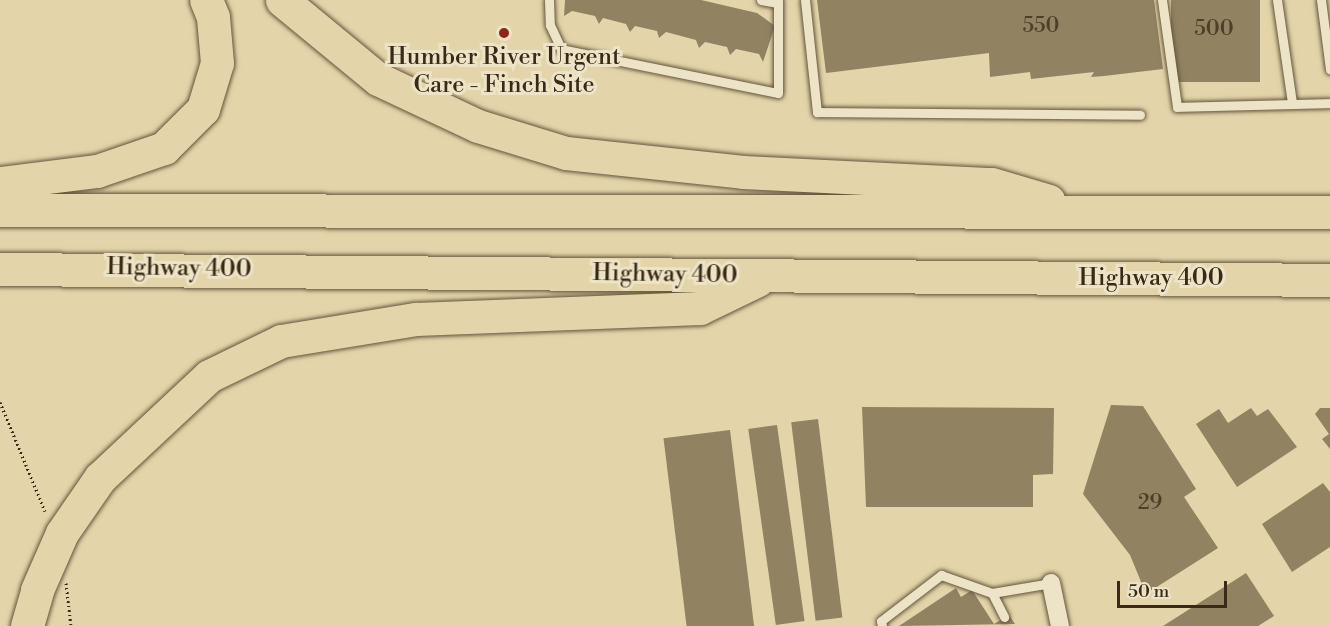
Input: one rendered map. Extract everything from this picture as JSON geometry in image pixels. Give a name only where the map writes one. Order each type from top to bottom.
[{"type":"highway","points":[[6,196],[97,171],[164,148],[203,109],[217,63],[213,17],[206,0]]},
{"type":"highway","points":[[282,0],[378,79],[478,126],[566,153],[743,172],[992,184],[1080,211]]},
{"type":"highway","points":[[6,196],[706,214],[1080,211],[1330,212]]},
{"type":"highway","name":"Highway 400","points":[[4,269],[1330,280]]},
{"type":"highway","points":[[27,626],[62,533],[100,478],[208,376],[281,341],[416,319],[700,308],[765,277]]},
{"type":"street","points":[[1051,583],[1060,626]]},
{"type":"lane","points":[[549,0],[550,25],[561,49],[778,93],[778,2],[761,0]]},
{"type":"lane","points":[[805,0],[818,112],[1140,115]]},
{"type":"lane","points":[[1161,0],[1177,107],[1330,103]]},
{"type":"lane","points":[[1277,0],[1292,104]]},
{"type":"lane","points":[[1321,0],[1330,69]]},
{"type":"lane","points":[[882,626],[881,621],[941,575],[992,593],[1051,583]]},
{"type":"lane","points":[[992,593],[1004,617]]},
{"type":"path","points":[[0,402],[45,511]]},
{"type":"path","points":[[65,578],[71,626]]},
{"type":"building","points":[[565,0],[701,0],[757,13],[775,26],[763,62],[759,54],[736,49],[730,55],[727,47],[705,42],[699,48],[696,40],[666,32],[659,38],[657,31],[635,26],[630,32],[626,24],[603,18],[599,24],[595,16],[572,11],[564,16]]},
{"type":"building","points":[[817,0],[1154,0],[1163,69],[1091,77],[1094,72],[1031,79],[1030,72],[990,77],[989,53],[826,73]]},
{"type":"building","points":[[1171,0],[1260,0],[1260,82],[1171,82]]},
{"type":"building","points":[[1111,405],[1143,406],[1196,489],[1184,497],[1218,548],[1152,590],[1144,589],[1130,555],[1083,494]]},
{"type":"building","points":[[862,407],[1054,408],[1053,474],[1033,475],[1033,507],[866,507]]},
{"type":"building","points":[[1251,408],[1257,416],[1268,409],[1297,447],[1237,487],[1196,424],[1219,409],[1228,423]]},
{"type":"building","points":[[1320,408],[1330,408],[1330,449],[1322,439],[1329,434],[1315,414]]},
{"type":"building","points":[[818,419],[842,618],[816,621],[791,422]]},
{"type":"building","points":[[777,425],[805,621],[776,625],[748,429]]},
{"type":"building","points":[[730,430],[754,626],[687,626],[663,438]]},
{"type":"building","points":[[1323,483],[1330,492],[1330,547],[1292,572],[1262,524]]},
{"type":"building","points":[[1246,573],[1274,616],[1258,626],[1163,626]]},
{"type":"building","points":[[956,588],[961,597],[972,590],[994,624],[1009,615],[1015,624],[899,626]]},
{"type":"place","name":"Humber River Urgent Care - Finch Site","points":[[504,33]]}]
